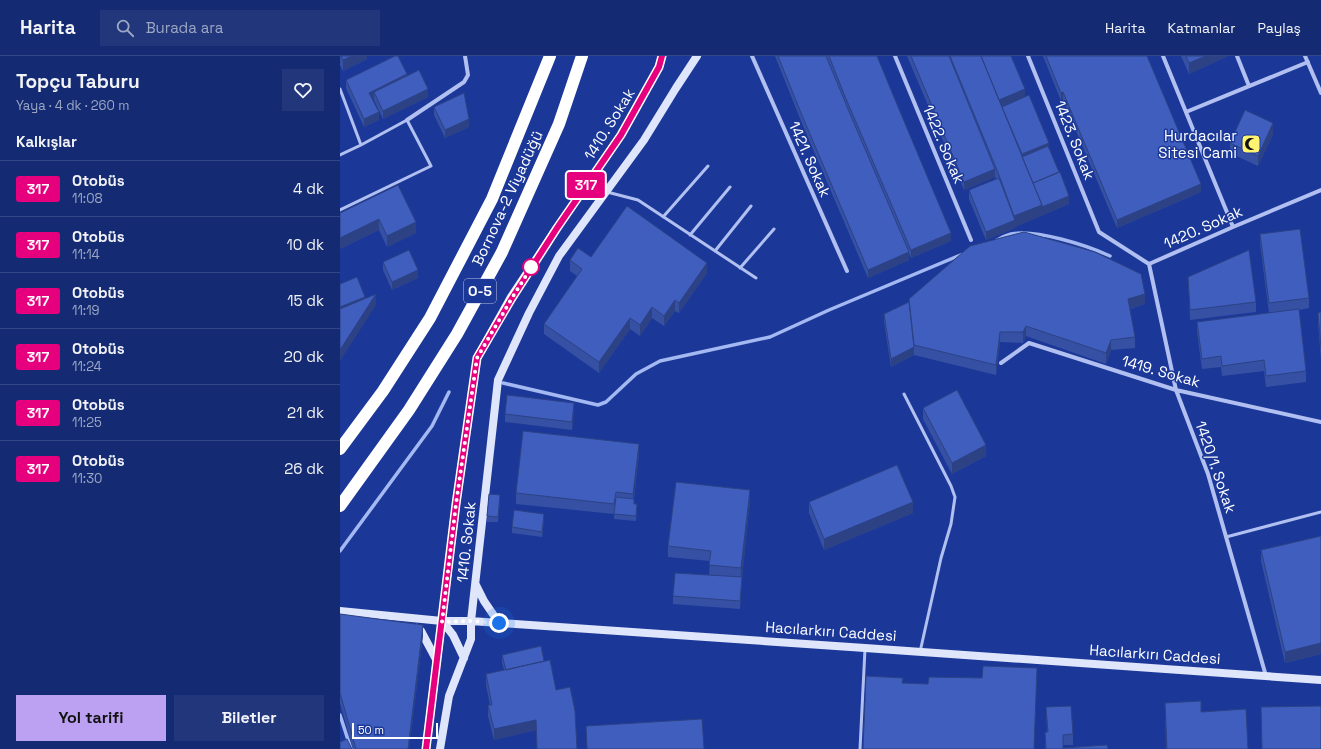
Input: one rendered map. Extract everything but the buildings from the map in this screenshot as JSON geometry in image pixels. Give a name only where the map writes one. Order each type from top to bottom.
[{"type":"highway","name":"Bornova-2 Viyadüğü","points":[[340,449],[383,391],[430,318],[492,199],[550,56]]},
{"type":"highway","name":"Bornova-2 Viyadüğü","points":[[340,506],[409,410],[457,334],[502,252],[559,124],[582,56]]},
{"type":"street","points":[[407,120],[464,82],[468,75],[465,56]]},
{"type":"street","name":"1410. Sokak","points":[[426,749],[458,489],[477,358],[512,298],[561,222],[621,135],[659,67],[662,56]]},
{"type":"street","name":"1410. Sokak","points":[[440,749],[449,696],[472,639],[471,621],[498,380],[529,313],[558,256],[644,140],[697,56]]},
{"type":"street","name":"1421. Sokak","points":[[752,56],[847,271]]},
{"type":"street","name":"1422. Sokak","points":[[895,56],[971,240]]},
{"type":"street","name":"1423. Sokak","points":[[1028,56],[1099,232]]},
{"type":"street","points":[[1163,56],[1232,227]]},
{"type":"street","points":[[1236,56],[1249,86]]},
{"type":"street","points":[[1305,56],[1321,93]]},
{"type":"street","points":[[1186,112],[1308,62]]},
{"type":"street","name":"1420. Sokak","points":[[1099,232],[1149,264],[1321,190]]},
{"type":"street","name":"1420/1. Sokak","points":[[1149,264],[1176,390],[1208,474],[1266,676]]},
{"type":"street","name":"1419. Sokak","points":[[1001,362],[1029,343],[1176,390],[1321,422]]},
{"type":"street","points":[[475,584],[484,601],[499,623]]},
{"type":"street","name":"Hacılarkırı Caddesi","points":[[340,611],[442,622],[471,621],[1321,680]]},
{"type":"street","points":[[406,618],[421,631],[437,661]]},
{"type":"street","points":[[442,622],[453,635],[464,658]]},
{"type":"lane","points":[[340,90],[361,145]]},
{"type":"lane","points":[[340,155],[407,120],[431,166],[340,210]]},
{"type":"lane","points":[[663,217],[708,166]]},
{"type":"lane","points":[[690,235],[730,188]]},
{"type":"lane","points":[[605,192],[638,200],[756,278]]},
{"type":"lane","points":[[715,251],[751,206]]},
{"type":"lane","points":[[740,268],[774,229]]},
{"type":"lane","points":[[904,394],[951,486],[955,497],[951,524],[920,652]]},
{"type":"lane","points":[[1226,538],[1321,512]]},
{"type":"lane","points":[[860,749],[865,648]]},
{"type":"waterway","points":[[997,240],[1011,234],[1034,234],[1075,243],[1110,256]]},
{"type":"waterway","points":[[503,383],[598,405],[606,402],[636,374],[660,361],[770,337],[829,310],[963,254]]},
{"type":"waterway","points":[[340,551],[432,426],[449,392]]},
{"type":"waterway","points":[[340,715],[351,749]]},
{"type":"bus line","name":"317","points":[[426,749],[456,504],[477,358],[512,298],[557,228],[621,135],[642,100],[659,67],[662,56]]},
{"type":"place","name":"Hurdacılar Sitesi Cami","points":[[1251,144]]},
{"type":"route","points":[[499,623],[471,621],[442,622],[456,504],[477,358],[534,263],[531,267]]}]
